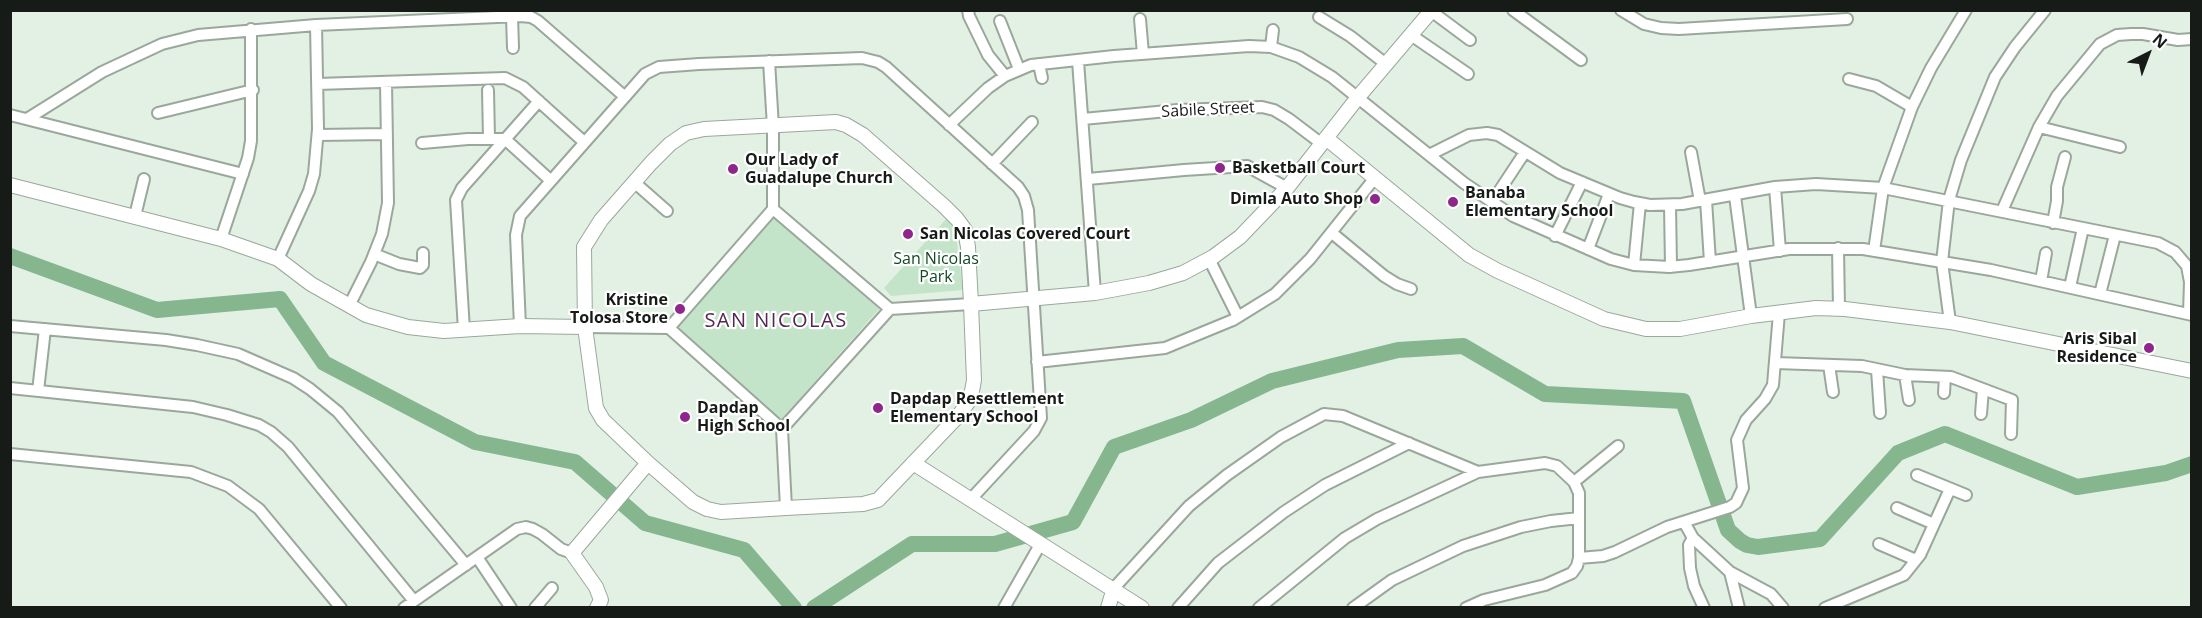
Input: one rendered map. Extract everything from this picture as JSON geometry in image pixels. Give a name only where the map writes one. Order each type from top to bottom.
[{"type":"street","points":[[968,10],[988,55],[1005,76]]},
{"type":"street","points":[[1513,10],[1581,60]]},
{"type":"street","points":[[1621,10],[1644,24],[1679,29],[1847,19]]},
{"type":"street","points":[[1777,10],[1778,23]]},
{"type":"street","points":[[1874,251],[1883,188],[1912,107],[1931,68],[1966,10]]},
{"type":"street","points":[[1950,322],[1942,262],[1949,200],[1961,160],[1995,77],[2015,47],[2045,10]]},
{"type":"street","points":[[773,209],[890,309],[1095,293],[1149,283],[1183,273],[1209,259],[1240,237],[1287,188],[1359,96],[1431,11],[1470,40]]},
{"type":"street","points":[[27,120],[102,72],[162,44],[198,35],[251,29],[444,15],[531,17],[624,96]]},
{"type":"street","points":[[512,16],[513,48]]},
{"type":"street","points":[[1319,17],[1350,36],[1386,64]]},
{"type":"street","points":[[1140,19],[1143,54]]},
{"type":"street","points":[[1000,21],[1019,69]]},
{"type":"street","points":[[278,259],[309,191],[314,174],[318,135],[316,25]]},
{"type":"street","points":[[221,239],[243,174],[251,141],[253,90],[251,29]]},
{"type":"street","points":[[1271,47],[1273,30]]},
{"type":"street","points":[[1411,34],[1468,74]]},
{"type":"street","points":[[2002,211],[2039,127],[2057,96],[2100,44],[2117,35],[2131,34],[2178,40],[2192,39]]},
{"type":"street","points":[[949,125],[988,88],[1005,76],[1019,69],[1039,64],[1248,46],[1271,47],[1299,57],[1332,77],[1359,96],[1464,183],[1513,216],[1555,236],[1634,265],[1671,267],[1780,251],[1838,248],[1874,251],[2041,281],[2190,314],[2190,282],[2184,261],[2175,252],[2158,243],[1883,188],[1816,184],[1775,187],[1735,196],[1670,205],[1640,203],[1609,194],[1541,163],[1498,135],[1479,133],[1457,140],[1431,154]]},
{"type":"street","points":[[520,326],[516,235],[517,225],[525,208],[645,74],[659,67],[769,61],[870,59],[886,67],[1018,188],[1024,196],[1028,210],[1040,423],[971,499]]},
{"type":"street","points":[[669,328],[773,209],[773,127],[769,61]]},
{"type":"street","points":[[1078,61],[1095,293]]},
{"type":"street","points":[[1039,64],[1042,78]]},
{"type":"street","points":[[317,84],[505,78],[523,87],[584,142]]},
{"type":"street","points":[[1849,79],[1876,86],[1912,107]]},
{"type":"street","points":[[349,306],[382,234],[388,203],[386,83]]},
{"type":"street","points":[[158,113],[253,90]]},
{"type":"street","points":[[488,90],[489,138]]},
{"type":"street","points":[[464,330],[456,200],[462,188],[539,101]]},
{"type":"street","name":"Sabile Street","points":[[1083,118],[1253,106],[1274,110],[1324,141]]},
{"type":"street","points":[[10,115],[243,174]]},
{"type":"street","points":[[836,122],[863,135],[957,219],[965,230],[968,247],[974,380],[970,397],[960,414],[886,494],[870,503],[721,512],[707,509],[693,502],[603,420],[597,408],[585,327],[584,248],[601,220],[634,182],[670,144],[686,133],[704,129],[836,122]]},
{"type":"street","points":[[992,164],[1032,122]]},
{"type":"street","points":[[2039,127],[2120,147]]},
{"type":"street","points":[[318,135],[387,134]]},
{"type":"street","points":[[422,143],[505,139],[550,180]]},
{"type":"street","points":[[1324,141],[1469,255],[1497,272],[1604,319],[1646,329],[1680,329],[1779,312],[1816,308],[1839,309],[1950,322],[2192,371]]},
{"type":"street","points":[[1492,202],[1525,152]]},
{"type":"street","points":[[1691,152],[1703,201],[1710,262]]},
{"type":"street","points":[[2053,223],[2058,201],[2057,187],[2066,157]]},
{"type":"street","points":[[1088,179],[1247,166],[1287,188]]},
{"type":"street","points":[[135,216],[144,179]]},
{"type":"street","points":[[1037,362],[1165,348],[1192,339],[1238,317],[1275,294],[1310,259],[1374,179]]},
{"type":"street","points":[[634,182],[666,211]]},
{"type":"street","points":[[1555,236],[1582,182]]},
{"type":"street","points":[[10,185],[221,239],[278,259],[310,284],[366,315],[408,327],[435,330],[520,326],[669,328],[782,429]]},
{"type":"street","points":[[1775,187],[1780,251]]},
{"type":"street","points":[[1588,249],[1609,194]]},
{"type":"street","points":[[1735,196],[1752,316]]},
{"type":"street","points":[[1634,265],[1640,203]]},
{"type":"street","points":[[1670,205],[1671,267]]},
{"type":"street","points":[[2070,287],[2083,228]]},
{"type":"street","points":[[1332,233],[1384,276],[1411,289]]},
{"type":"street","points":[[2100,294],[2115,235]]},
{"type":"street","points":[[1838,248],[1839,309]]},
{"type":"street","points":[[374,254],[399,264],[420,268],[423,265],[423,253]]},
{"type":"street","points":[[2041,281],[2046,254]]},
{"type":"street","points":[[1209,259],[1238,317]]},
{"type":"street","points":[[786,508],[782,429],[890,309]]},
{"type":"street","points":[[1579,558],[1603,556],[1616,552],[1667,527],[1730,507],[1740,498],[1743,488],[1737,447],[1739,433],[1746,420],[1770,393],[1773,385],[1779,312]]},
{"type":"street","points":[[10,326],[166,340],[197,345],[238,354],[293,378],[338,412],[466,565]]},
{"type":"street","points":[[39,391],[45,329]]},
{"type":"street","points":[[1776,363],[1862,366],[1905,375],[1945,376],[2012,400],[2011,434]]},
{"type":"street","points":[[1829,365],[1833,392]]},
{"type":"street","points":[[1877,370],[1880,413]]},
{"type":"street","points":[[1905,375],[1909,400]]},
{"type":"street","points":[[1944,393],[1945,376]]},
{"type":"street","points":[[10,388],[192,407],[259,425],[288,447],[414,601]]},
{"type":"street","points":[[1981,414],[1983,389]]},
{"type":"street","points":[[1108,608],[1114,588],[1189,506],[1227,475],[1281,437],[1324,414],[1343,416],[1478,472]]},
{"type":"street","points":[[1178,608],[1218,563],[1284,512],[1325,485],[1409,442]]},
{"type":"street","points":[[1574,482],[1618,446]]},
{"type":"street","points":[[10,454],[183,471],[228,486],[259,509],[341,608]]},
{"type":"street","points":[[572,553],[648,463]]},
{"type":"street","points":[[913,463],[1114,588],[1142,608]]},
{"type":"street","points":[[1259,608],[1311,564],[1353,533],[1410,502],[1478,472],[1545,463],[1557,466],[1574,482],[1579,493],[1577,566],[1572,573],[1545,585],[1484,600],[1466,608]]},
{"type":"street","points":[[1917,475],[1966,495]]},
{"type":"street","points":[[1825,608],[1904,575],[1916,560],[1950,489]]},
{"type":"street","points":[[1897,508],[1934,524]]},
{"type":"street","points":[[1353,608],[1392,580],[1463,546],[1521,527],[1579,518]]},
{"type":"street","points":[[1684,522],[1693,538],[1730,572],[1771,594],[1783,608]]},
{"type":"street","points":[[404,608],[518,529],[526,528],[542,534],[561,549],[572,553],[596,587],[601,600],[597,608]]},
{"type":"street","points":[[1693,538],[1689,545],[1690,568],[1694,586],[1704,608]]},
{"type":"street","points":[[1004,608],[1037,541]]},
{"type":"street","points":[[1879,544],[1916,560]]},
{"type":"street","points":[[477,557],[511,608]]},
{"type":"street","points":[[1730,572],[1739,608]]},
{"type":"street","points":[[535,608],[552,588]]},
{"type":"green space","points":[[774,217],[879,309],[780,421],[675,329]]},
{"type":"green space","name":"San Nicolas Park","points":[[946,219],[955,228],[963,290],[891,296],[884,288]]},
{"type":"waterway","points":[[10,256],[157,310],[280,299],[324,363],[475,442],[575,462],[645,523],[744,550],[794,608]]},
{"type":"waterway","points":[[814,608],[912,544],[995,544],[1073,522],[1114,447],[1191,420],[1272,381],[1398,350],[1463,346],[1545,394],[1683,401],[1728,530],[1747,545],[1758,547],[1820,539],[1898,453],[1945,434],[2077,487],[2166,473],[2192,464]]},
{"type":"place","name":"Basketball Court","points":[[1220,168]]},
{"type":"place","name":"Our Lady of Guadalupe Church","points":[[733,169]]},
{"type":"place","name":"Dimla Auto Shop","points":[[1375,199]]},
{"type":"place","name":"Banaba Elementary School","points":[[1453,202]]},
{"type":"place","name":"San Nicolas Covered Court","points":[[908,234]]},
{"type":"place","name":"Kristine Tolosa Store","points":[[680,309]]},
{"type":"place","name":"Aris Sibal Residence","points":[[2149,348]]},
{"type":"place","name":"Dapdap Resettlement Elementary School","points":[[878,408]]},
{"type":"place","name":"Dapdap High School","points":[[685,417]]},
{"type":"district","name":"SAN NICOLAS","points":[[776,321]]}]
